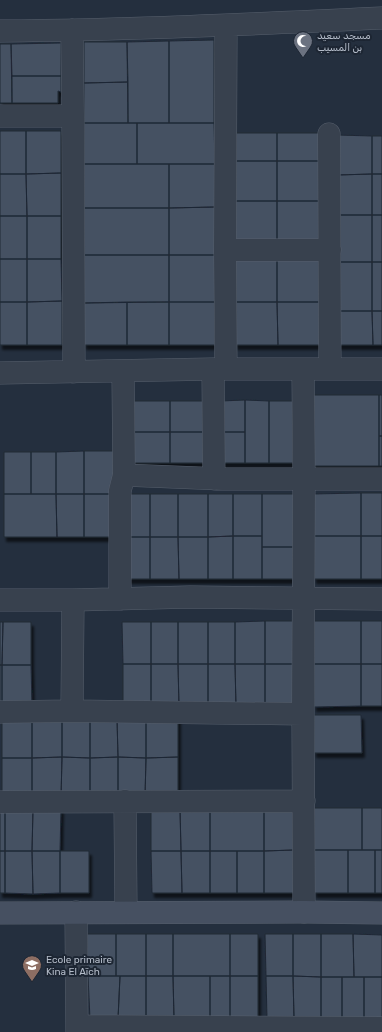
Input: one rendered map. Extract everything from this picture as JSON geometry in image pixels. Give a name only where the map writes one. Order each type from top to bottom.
[{"type":"street","points":[[0,31],[226,26],[382,18]]},
{"type":"street","points":[[214,478],[225,250],[226,26]]},
{"type":"street","points":[[72,30],[74,372]]},
{"type":"street","points":[[0,116],[73,116]]},
{"type":"street","points":[[329,134],[330,369]]},
{"type":"street","points":[[225,250],[330,250]]},
{"type":"street","points":[[0,373],[382,368]]},
{"type":"street","points":[[303,370],[304,912]]},
{"type":"street","points":[[120,599],[120,491],[124,475],[123,371]]},
{"type":"street","points":[[124,475],[214,478],[382,479]]},
{"type":"street","points":[[0,600],[190,597],[382,599]]},
{"type":"street","points":[[72,711],[73,600]]},
{"type":"street","points":[[0,712],[72,711],[303,714]]},
{"type":"street","points":[[125,801],[126,912]]},
{"type":"street","points":[[0,802],[304,801]]},
{"type":"street","points":[[76,912],[77,1029],[382,1028]]},
{"type":"street","points":[[0,913],[382,913]]},
{"type":"building","points":[[214,40],[214,123],[169,123],[169,41]]},
{"type":"building","points":[[169,41],[169,123],[128,123],[127,42]]},
{"type":"building","points":[[84,42],[127,42],[128,82],[84,83]]},
{"type":"building","points":[[61,43],[61,76],[12,76],[11,44]]},
{"type":"building","points":[[0,44],[11,44],[12,103],[0,103]]},
{"type":"building","points":[[12,76],[61,76],[61,92],[58,91],[58,103],[12,103]]},
{"type":"building","points":[[128,82],[128,123],[84,123],[84,83]]},
{"type":"building","points":[[84,123],[137,123],[137,164],[84,164]]},
{"type":"building","points":[[137,123],[214,123],[215,164],[137,164]]},
{"type":"building","points":[[0,131],[26,131],[26,174],[0,174]]},
{"type":"building","points":[[26,131],[61,131],[61,173],[26,174]]},
{"type":"building","points":[[234,133],[277,133],[277,161],[234,161]]},
{"type":"building","points":[[277,133],[320,133],[320,161],[277,161]]},
{"type":"building","points":[[337,135],[372,136],[372,174],[337,175]]},
{"type":"building","points":[[372,136],[382,136],[382,174],[372,174]]},
{"type":"building","points":[[234,161],[277,161],[277,201],[234,201]]},
{"type":"building","points":[[277,161],[320,161],[320,201],[277,201]]},
{"type":"building","points":[[84,164],[169,164],[169,208],[84,208]]},
{"type":"building","points":[[169,164],[215,164],[215,207],[169,208]]},
{"type":"building","points":[[61,173],[61,216],[27,216],[26,174]]},
{"type":"building","points":[[0,174],[26,174],[27,216],[0,216]]},
{"type":"building","points":[[372,174],[372,215],[337,215],[337,175]]},
{"type":"building","points":[[372,174],[382,174],[382,215],[372,215]]},
{"type":"building","points":[[234,201],[277,201],[277,242],[235,242]]},
{"type":"building","points":[[277,201],[320,201],[320,242],[277,242]]},
{"type":"building","points":[[215,207],[215,255],[169,255],[169,208]]},
{"type":"building","points":[[84,208],[169,208],[169,255],[84,255]]},
{"type":"building","points":[[337,215],[372,215],[372,262],[337,262]]},
{"type":"building","points":[[372,215],[382,215],[382,262],[372,262]]},
{"type":"building","points":[[0,216],[27,216],[27,259],[0,259]]},
{"type":"building","points":[[27,216],[61,216],[61,259],[27,259]]},
{"type":"building","points":[[84,255],[169,255],[169,302],[84,303]]},
{"type":"building","points":[[169,255],[215,255],[215,302],[169,302]]},
{"type":"building","points":[[0,259],[27,259],[27,302],[0,302]]},
{"type":"building","points":[[27,259],[61,259],[62,301],[27,302]]},
{"type":"building","points":[[235,259],[277,259],[277,302],[235,302]]},
{"type":"building","points":[[277,259],[320,259],[320,302],[277,302]]},
{"type":"building","points":[[337,262],[372,262],[372,311],[337,311]]},
{"type":"building","points":[[372,262],[382,262],[382,311],[372,311]]},
{"type":"building","points":[[62,301],[62,345],[27,345],[27,302]]},
{"type":"building","points":[[0,302],[27,302],[27,345],[0,345]]},
{"type":"building","points":[[127,302],[169,302],[169,345],[127,345]]},
{"type":"building","points":[[127,302],[127,345],[84,345],[84,303]]},
{"type":"building","points":[[169,302],[215,302],[215,345],[169,345]]},
{"type":"building","points":[[235,302],[277,302],[278,345],[235,345]]},
{"type":"building","points":[[277,302],[320,302],[320,345],[278,345]]},
{"type":"building","points":[[337,311],[372,311],[373,345],[337,345]]},
{"type":"building","points":[[372,311],[382,311],[382,345],[373,345]]},
{"type":"building","points":[[313,395],[379,395],[379,466],[313,466]]},
{"type":"building","points":[[379,395],[382,395],[382,436],[379,436]]},
{"type":"building","points":[[245,400],[269,401],[269,463],[245,463]]},
{"type":"building","points":[[245,400],[245,432],[221,432],[221,401]]},
{"type":"building","points":[[133,401],[170,401],[170,432],[133,432]]},
{"type":"building","points":[[170,401],[207,401],[207,432],[170,432]]},
{"type":"building","points":[[269,401],[293,401],[293,463],[269,463]]},
{"type":"building","points":[[133,432],[170,432],[170,463],[133,463]]},
{"type":"building","points":[[170,432],[207,432],[207,463],[170,463]]},
{"type":"building","points":[[221,432],[245,432],[245,463],[221,463]]},
{"type":"building","points":[[379,436],[382,436],[382,466],[379,466]]},
{"type":"building","points":[[84,451],[84,494],[56,494],[56,452]]},
{"type":"building","points":[[84,451],[117,451],[117,494],[84,494]]},
{"type":"building","points":[[4,452],[31,452],[31,494],[4,494]]},
{"type":"building","points":[[31,452],[56,452],[56,494],[31,494]]},
{"type":"building","points":[[361,493],[382,493],[382,536],[361,536]]},
{"type":"building","points":[[361,493],[361,536],[313,536],[313,494]]},
{"type":"building","points":[[4,494],[56,494],[57,537],[4,537]]},
{"type":"building","points":[[56,494],[84,494],[84,537],[57,537]]},
{"type":"building","points":[[84,494],[117,494],[118,537],[84,537]]},
{"type":"building","points":[[122,494],[150,494],[150,537],[123,537]]},
{"type":"building","points":[[150,494],[178,494],[178,537],[150,537]]},
{"type":"building","points":[[178,494],[208,494],[208,537],[178,537]]},
{"type":"building","points":[[208,494],[233,494],[233,536],[208,537]]},
{"type":"building","points":[[233,494],[262,494],[262,536],[233,536]]},
{"type":"building","points":[[262,494],[294,494],[294,547],[262,547]]},
{"type":"building","points":[[233,536],[262,536],[262,579],[233,579]]},
{"type":"building","points":[[233,536],[233,579],[208,579],[208,537]]},
{"type":"building","points":[[313,536],[361,536],[361,579],[314,579]]},
{"type":"building","points":[[361,536],[382,536],[382,579],[361,579]]},
{"type":"building","points":[[123,537],[150,537],[150,579],[123,579]]},
{"type":"building","points":[[150,537],[178,537],[179,579],[150,579]]},
{"type":"building","points":[[178,537],[208,537],[208,579],[179,579]]},
{"type":"building","points":[[262,547],[294,547],[294,579],[262,579]]},
{"type":"building","points":[[265,621],[265,664],[235,664],[235,622]]},
{"type":"building","points":[[265,621],[294,621],[294,664],[265,664]]},
{"type":"building","points":[[314,621],[361,621],[361,664],[314,664]]},
{"type":"building","points":[[361,621],[382,621],[382,664],[361,664]]},
{"type":"building","points":[[0,622],[3,622],[2,665],[0,665]]},
{"type":"building","points":[[3,622],[31,622],[31,665],[2,665]]},
{"type":"building","points":[[122,622],[151,622],[151,664],[123,664]]},
{"type":"building","points":[[151,622],[178,622],[178,664],[151,664]]},
{"type":"building","points":[[178,622],[208,622],[208,664],[178,664]]},
{"type":"building","points":[[208,622],[235,622],[235,664],[208,664]]},
{"type":"building","points":[[123,664],[151,664],[151,707],[123,707]]},
{"type":"building","points":[[151,664],[178,664],[179,707],[151,707]]},
{"type":"building","points":[[178,664],[208,664],[208,707],[179,707]]},
{"type":"building","points":[[208,664],[235,664],[236,707],[208,707]]},
{"type":"building","points":[[235,664],[265,664],[265,707],[236,707]]},
{"type":"building","points":[[265,664],[294,664],[294,707],[265,707]]},
{"type":"building","points":[[314,664],[361,664],[361,706],[314,707]]},
{"type":"building","points":[[361,664],[382,664],[382,706],[361,706]]},
{"type":"building","points":[[0,665],[2,665],[2,707],[0,707]]},
{"type":"building","points":[[2,665],[31,665],[32,707],[2,707]]},
{"type":"building","points":[[314,715],[361,715],[362,753],[314,753]]},
{"type":"building","points":[[178,717],[178,757],[146,758],[146,718]]},
{"type":"building","points":[[2,718],[32,718],[32,758],[2,758]]},
{"type":"building","points":[[32,718],[62,718],[62,757],[32,758]]},
{"type":"building","points":[[62,718],[90,718],[90,758],[62,757]]},
{"type":"building","points":[[90,718],[117,718],[118,757],[90,758]]},
{"type":"building","points":[[117,718],[146,718],[146,758],[118,757]]},
{"type":"building","points":[[62,757],[61,798],[32,798],[32,758]]},
{"type":"building","points":[[62,757],[90,758],[90,797],[61,798]]},
{"type":"building","points":[[118,757],[118,797],[90,797],[90,758]]},
{"type":"building","points":[[118,757],[146,758],[145,797],[118,797]]},
{"type":"building","points":[[178,757],[178,797],[145,797],[146,758]]},
{"type":"building","points":[[2,758],[32,758],[32,798],[2,797]]},
{"type":"building","points":[[210,808],[264,808],[264,851],[210,851]]},
{"type":"building","points":[[210,808],[210,851],[181,851],[180,809]]},
{"type":"building","points":[[264,808],[295,808],[294,850],[264,851]]},
{"type":"building","points":[[314,808],[362,808],[362,850],[314,850]]},
{"type":"building","points":[[362,808],[382,808],[382,850],[362,850]]},
{"type":"building","points":[[0,809],[5,809],[5,851],[0,851]]},
{"type":"building","points":[[5,809],[33,809],[32,851],[5,851]]},
{"type":"building","points":[[33,809],[61,809],[60,851],[32,851]]},
{"type":"building","points":[[151,809],[180,809],[181,851],[151,851]]},
{"type":"building","points":[[294,850],[295,893],[264,893],[264,851]]},
{"type":"building","points":[[314,850],[348,850],[348,893],[314,893]]},
{"type":"building","points":[[348,850],[375,850],[375,893],[348,893]]},
{"type":"building","points":[[375,850],[382,850],[382,893],[375,893]]},
{"type":"building","points":[[0,851],[5,851],[5,893],[0,893]]},
{"type":"building","points":[[5,851],[32,851],[33,894],[5,893]]},
{"type":"building","points":[[32,851],[60,851],[60,893],[33,894]]},
{"type":"building","points":[[60,851],[89,851],[89,893],[60,893]]},
{"type":"building","points":[[151,851],[181,851],[182,893],[152,893]]},
{"type":"building","points":[[181,851],[210,851],[210,893],[182,893]]},
{"type":"building","points":[[210,851],[237,851],[237,893],[210,893]]},
{"type":"building","points":[[237,851],[264,851],[264,893],[237,893]]},
{"type":"building","points":[[87,934],[116,934],[116,976],[88,976]]},
{"type":"building","points":[[116,934],[146,934],[146,976],[116,976]]},
{"type":"building","points":[[146,934],[173,934],[173,976],[146,976]]},
{"type":"building","points":[[173,934],[230,934],[230,976],[173,976]]},
{"type":"building","points":[[230,934],[258,934],[258,976],[230,976]]},
{"type":"building","points":[[265,934],[293,934],[293,976],[266,976]]},
{"type":"building","points":[[293,934],[321,934],[321,977],[293,976]]},
{"type":"building","points":[[321,934],[353,934],[354,977],[321,977]]},
{"type":"building","points":[[353,934],[382,935],[382,977],[354,977]]},
{"type":"building","points":[[88,976],[120,976],[118,1019],[90,1019]]},
{"type":"building","points":[[120,976],[146,976],[146,1019],[118,1019]]},
{"type":"building","points":[[146,976],[173,976],[174,1019],[146,1019]]},
{"type":"building","points":[[173,976],[210,976],[210,1019],[174,1019]]},
{"type":"building","points":[[210,976],[230,976],[230,1019],[210,1019]]},
{"type":"building","points":[[230,976],[258,976],[258,1019],[230,1019]]},
{"type":"building","points":[[266,976],[293,976],[294,1019],[267,1019]]},
{"type":"building","points":[[293,976],[321,977],[321,1019],[294,1019]]},
{"type":"building","points":[[321,977],[342,977],[342,1019],[321,1019]]},
{"type":"building","points":[[342,977],[364,977],[364,1019],[342,1019]]},
{"type":"building","points":[[364,977],[382,977],[382,1019],[364,1019]]},
{"type":"place","name":"مسجد سعيد بن المسيب","points":[[303,58]]},
{"type":"place","name":"Ecole primaire Kina El Aïch","points":[[32,982]]}]
